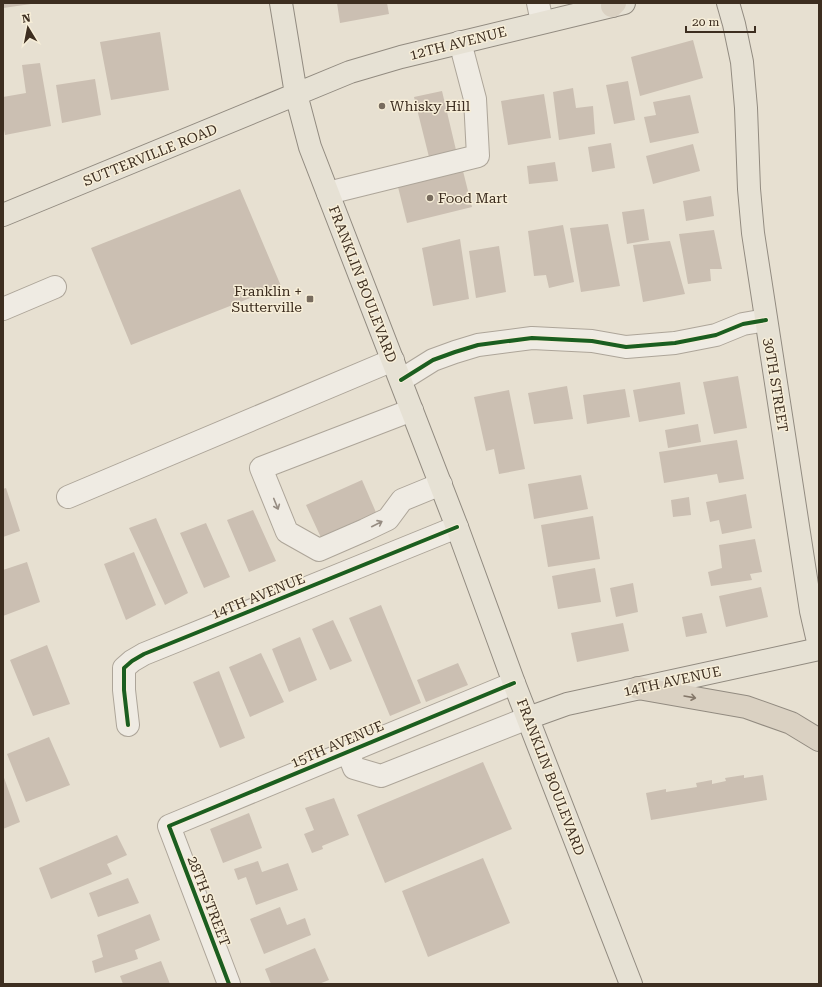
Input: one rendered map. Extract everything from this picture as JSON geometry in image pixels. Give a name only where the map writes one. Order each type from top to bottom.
[{"type":"highway","points":[[638,688],[746,707],[791,722],[819,740]]},
{"type":"main road","name":"FRANKLIN BOULEVARD","points":[[281,3],[296,94],[310,147],[441,484],[514,682],[631,984]]},
{"type":"main road","name":"30TH STREET","points":[[728,3],[742,62],[746,108],[748,189],[752,233],[811,611],[819,648]]},
{"type":"main road","name":"12TH AVENUE","points":[[296,94],[350,72],[402,56],[460,42],[540,12],[617,4]]},
{"type":"main road","name":"SUTTERVILLE ROAD","points":[[3,215],[296,94]]},
{"type":"main road","name":"14TH AVENUE","points":[[528,718],[567,704],[819,648]]},
{"type":"street","points":[[328,193],[478,156],[475,99],[460,42]]},
{"type":"street","points":[[3,309],[55,287]]},
{"type":"street","points":[[401,380],[433,360],[478,345],[532,338],[592,341],[626,347],[668,344],[716,335],[743,324],[766,320]]},
{"type":"street","points":[[68,497],[393,360]]},
{"type":"street","points":[[412,410],[261,468],[287,532],[319,550],[365,530],[388,518],[402,500],[441,484]]},
{"type":"street","name":"14TH AVENUE","points":[[128,725],[124,690],[124,668],[132,661],[151,651],[457,527]]},
{"type":"street","name":"15TH AVENUE","points":[[169,826],[514,682]]},
{"type":"street","points":[[348,752],[354,768],[381,776],[528,718]]},
{"type":"street","name":"28TH STREET","points":[[169,826],[230,984]]},
{"type":"building","points":[[3,3],[31,3],[31,4],[3,8]]},
{"type":"building","points":[[337,3],[387,3],[389,14],[340,23]]},
{"type":"building","points":[[160,32],[169,90],[111,100],[100,42]]},
{"type":"building","points":[[693,40],[703,78],[640,96],[631,57]]},
{"type":"building","points":[[40,63],[51,126],[5,135],[3,124],[3,97],[26,93],[22,65]]},
{"type":"building","points":[[95,79],[101,115],[62,123],[56,85]]},
{"type":"building","points":[[628,81],[635,120],[614,124],[606,85]]},
{"type":"building","points":[[573,88],[576,108],[593,106],[595,134],[559,140],[553,92]]},
{"type":"building","points":[[442,91],[456,150],[429,157],[414,97]]},
{"type":"building","points":[[544,94],[551,138],[508,145],[501,101]]},
{"type":"building","points":[[690,95],[699,133],[650,143],[644,117],[656,115],[653,102]]},
{"type":"building","points":[[611,143],[615,168],[592,172],[588,147]]},
{"type":"building","points":[[693,144],[700,171],[653,184],[646,156]]},
{"type":"building","points":[[555,162],[558,181],[529,184],[527,166]]},
{"type":"building","points":[[463,171],[472,207],[407,223],[398,187]]},
{"type":"building","points":[[240,189],[281,286],[131,345],[91,248]]},
{"type":"building","points":[[711,196],[714,216],[686,221],[683,201]]},
{"type":"building","points":[[644,209],[649,240],[627,244],[622,212]]},
{"type":"building","points":[[608,224],[620,286],[581,292],[570,228]]},
{"type":"building","points":[[563,225],[574,282],[549,288],[546,275],[534,276],[528,231]]},
{"type":"building","points":[[714,230],[722,269],[710,269],[711,281],[688,284],[679,234]]},
{"type":"building","points":[[460,239],[469,299],[433,306],[422,248]]},
{"type":"building","points":[[670,241],[685,294],[643,302],[633,245]]},
{"type":"building","points":[[499,246],[506,292],[476,298],[469,251]]},
{"type":"building","points":[[738,376],[747,428],[714,434],[703,382]]},
{"type":"building","points":[[680,382],[685,414],[639,422],[633,390]]},
{"type":"building","points":[[567,386],[573,419],[534,424],[528,393]]},
{"type":"building","points":[[625,389],[630,417],[587,424],[583,395]]},
{"type":"building","points":[[509,390],[525,469],[499,474],[494,449],[486,451],[474,397]]},
{"type":"building","points":[[698,424],[701,442],[668,448],[665,430]]},
{"type":"building","points":[[737,440],[744,479],[719,483],[717,474],[664,483],[659,452]]},
{"type":"building","points":[[581,475],[588,509],[534,519],[528,484]]},
{"type":"building","points":[[362,480],[378,517],[323,542],[306,505]]},
{"type":"building","points":[[6,488],[20,531],[3,537],[3,489]]},
{"type":"building","points":[[746,494],[752,528],[722,534],[719,520],[710,522],[706,502]]},
{"type":"building","points":[[689,497],[691,515],[673,517],[671,500]]},
{"type":"building","points":[[253,510],[276,561],[249,572],[227,520]]},
{"type":"building","points":[[593,516],[600,559],[548,567],[541,525]]},
{"type":"building","points":[[156,518],[188,593],[165,605],[129,528]]},
{"type":"building","points":[[206,523],[230,577],[204,588],[180,533]]},
{"type":"building","points":[[755,539],[762,572],[750,574],[752,580],[711,586],[708,572],[722,568],[719,545]]},
{"type":"building","points":[[134,552],[156,605],[126,620],[104,564]]},
{"type":"building","points":[[27,562],[40,602],[3,616],[3,570]]},
{"type":"building","points":[[595,568],[601,602],[558,609],[552,576]]},
{"type":"building","points":[[633,583],[638,612],[616,617],[610,588]]},
{"type":"building","points":[[761,587],[768,617],[726,627],[719,596]]},
{"type":"building","points":[[381,605],[421,703],[390,716],[349,618]]},
{"type":"building","points":[[702,613],[707,633],[686,637],[682,617]]},
{"type":"building","points":[[333,620],[352,661],[330,670],[312,629]]},
{"type":"building","points":[[623,623],[629,651],[577,662],[571,633]]},
{"type":"building","points":[[300,637],[317,680],[289,692],[272,649]]},
{"type":"building","points":[[47,645],[70,704],[33,716],[10,660]]},
{"type":"building","points":[[261,653],[284,702],[250,717],[229,667]]},
{"type":"building","points":[[458,663],[468,685],[426,702],[417,680]]},
{"type":"building","points":[[219,671],[245,738],[220,748],[193,682]]},
{"type":"building","points":[[49,737],[70,785],[26,802],[7,754]]},
{"type":"building","points":[[483,762],[512,829],[385,883],[357,815]]},
{"type":"building","points":[[3,775],[20,822],[3,829]]},
{"type":"building","points":[[744,775],[744,778],[763,775],[767,800],[651,820],[646,793],[666,789],[666,792],[697,787],[696,783],[712,780],[712,784],[726,781],[725,778]]},
{"type":"building","points":[[334,798],[349,835],[322,846],[323,849],[312,853],[304,834],[314,830],[305,808]]},
{"type":"building","points":[[249,813],[262,848],[223,863],[210,829]]},
{"type":"building","points":[[117,835],[127,855],[107,864],[112,874],[51,899],[39,868]]},
{"type":"building","points":[[483,858],[510,923],[428,957],[402,891]]},
{"type":"building","points":[[258,861],[262,872],[288,863],[298,890],[256,905],[246,877],[238,880],[234,869]]},
{"type":"building","points":[[128,878],[139,903],[98,917],[89,893]]},
{"type":"building","points":[[280,907],[287,925],[305,918],[311,935],[264,954],[250,919]]},
{"type":"building","points":[[150,914],[160,940],[135,950],[138,959],[95,973],[92,961],[103,957],[97,935]]},
{"type":"building","points":[[315,948],[329,980],[319,984],[271,984],[265,969]]},
{"type":"building","points":[[161,961],[170,984],[123,984],[120,976]]},
{"type":"cycle path","points":[[401,380],[433,360],[478,345],[532,338],[592,341],[626,347],[675,343],[716,335],[743,324],[766,320]]},
{"type":"cycle path","points":[[128,725],[124,690],[124,668],[132,661],[144,654],[457,527]]},
{"type":"cycle path","points":[[229,984],[169,826],[514,683]]},
{"type":"place","name":"Whisky Hill","points":[[382,106]]},
{"type":"place","name":"Food Mart","points":[[430,198]]},
{"type":"place","name":"Franklin + Sutterville","points":[[310,299]]}]
